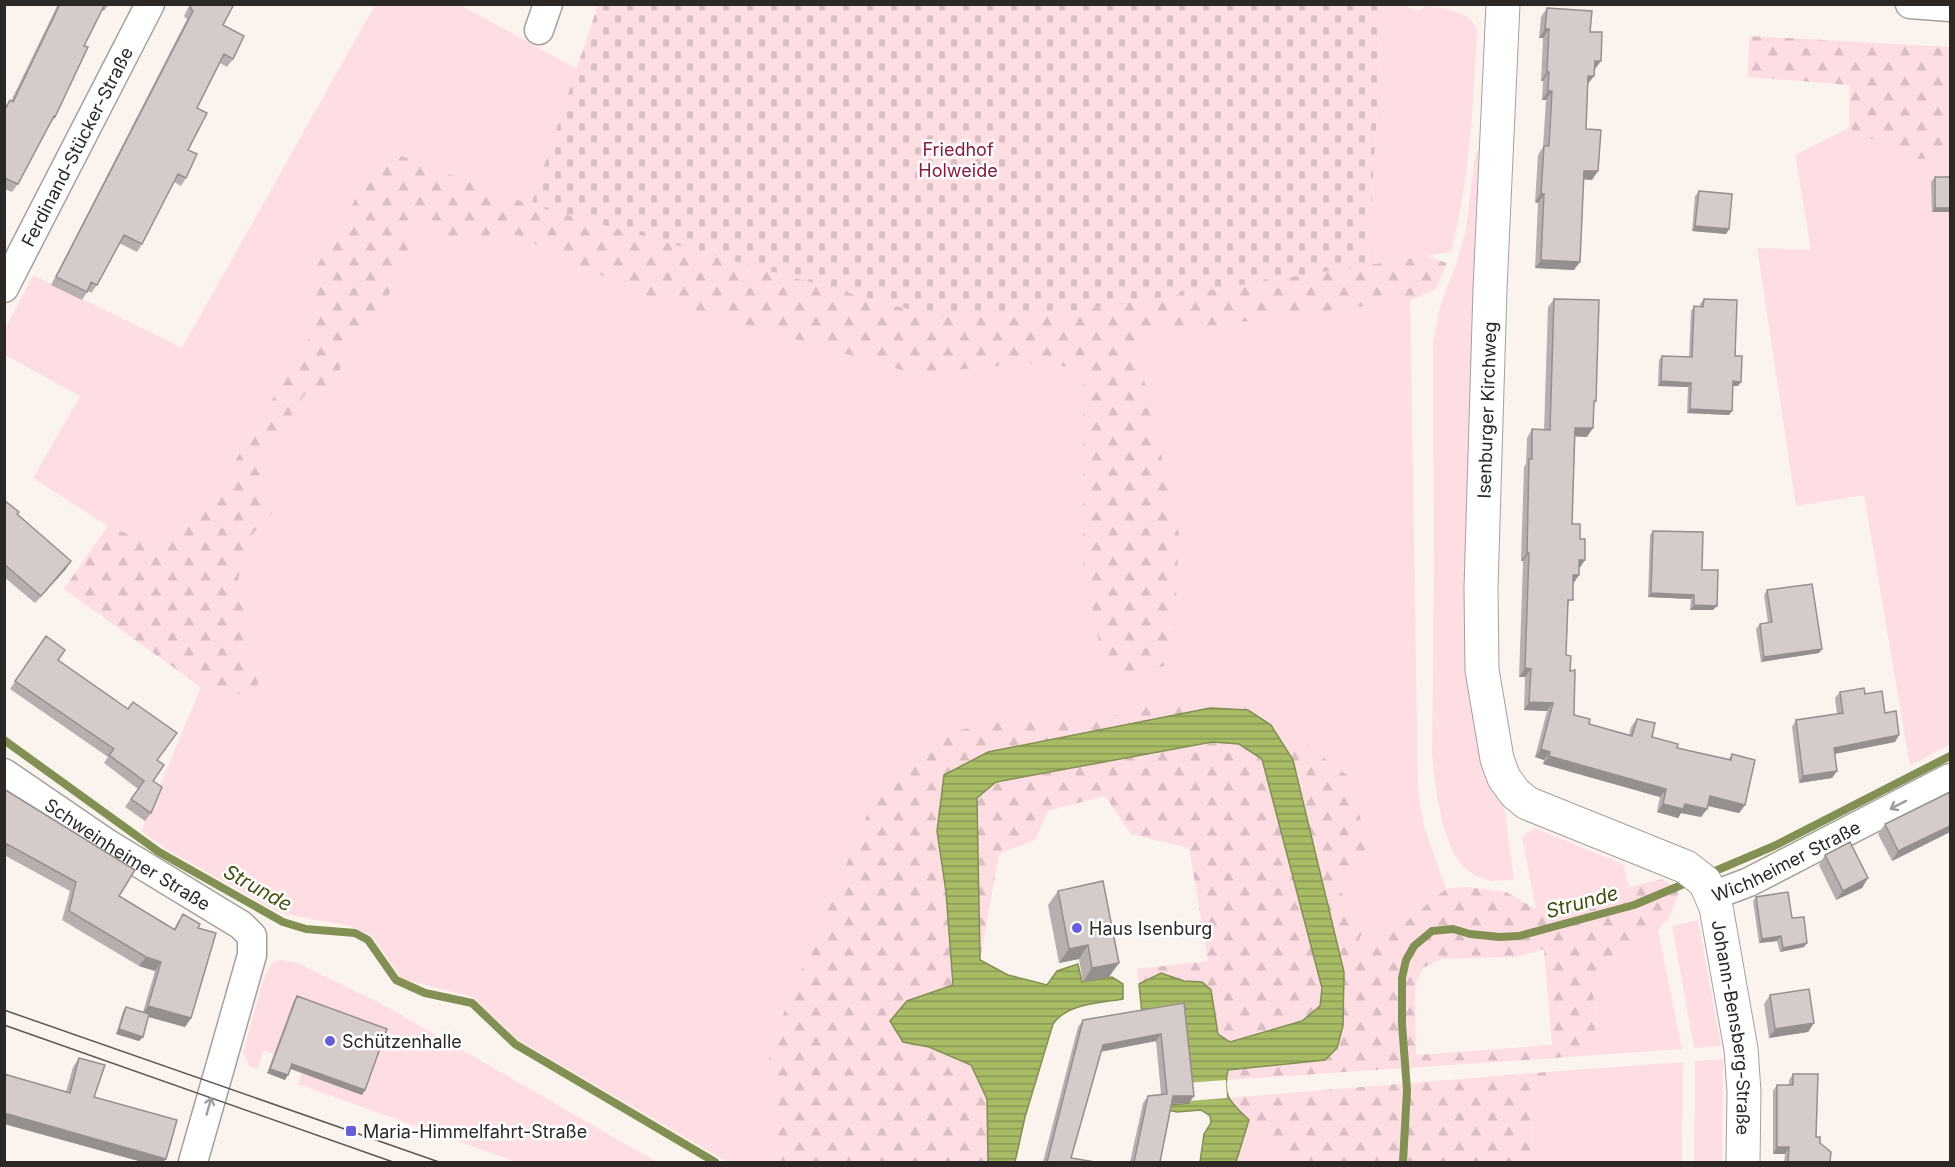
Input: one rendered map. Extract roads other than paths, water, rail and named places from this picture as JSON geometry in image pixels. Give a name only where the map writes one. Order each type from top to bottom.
[{"type":"street","name":"Ferdinand-Stücker-Straße","points":[[4,288],[150,4]]},
{"type":"street","name":"Isenburger Kirchweg","points":[[1503,4],[1490,289],[1481,588],[1482,670],[1497,759],[1504,778],[1515,793],[1527,803]]},
{"type":"street","points":[[1910,4],[1950,7]]},
{"type":"street","name":"Schweinheimer Straße","points":[[4,773],[108,844],[241,925],[252,936],[252,955],[193,1162]]},
{"type":"street","name":"Wichheimer Straße","points":[[1527,803],[1686,867],[1704,883],[1749,882],[1950,778]]},
{"type":"street","name":"Johann-Bensberg-Straße","points":[[1704,883],[1716,907],[1741,1049],[1744,1092],[1743,1162]]},
{"type":"waterway","name":"Strunde","points":[[4,740],[159,852],[283,922],[306,929],[355,933],[368,940],[396,980],[425,993],[472,1003],[515,1044],[715,1162]]},
{"type":"waterway","name":"Strunde","points":[[1708,874],[1774,846],[1950,756]]},
{"type":"waterway","name":"Strunde","points":[[1403,1162],[1407,1090],[1402,1024],[1402,978],[1406,960],[1414,946],[1432,931],[1453,929],[1470,934],[1519,936],[1634,905],[1691,881]]},
{"type":"tram line","points":[[4,1010],[439,1162]]},
{"type":"tram line","points":[[4,1025],[393,1162]]},
{"type":"place","name":"Haus Isenburg","points":[[1077,928]]},
{"type":"place","name":"Schützenhalle","points":[[330,1041]]},
{"type":"place","name":"Maria-Himmelfahrt-Straße","points":[[351,1131]]},
{"type":"park label","name":"Friedhof Holweide","points":[[958,159]]}]
